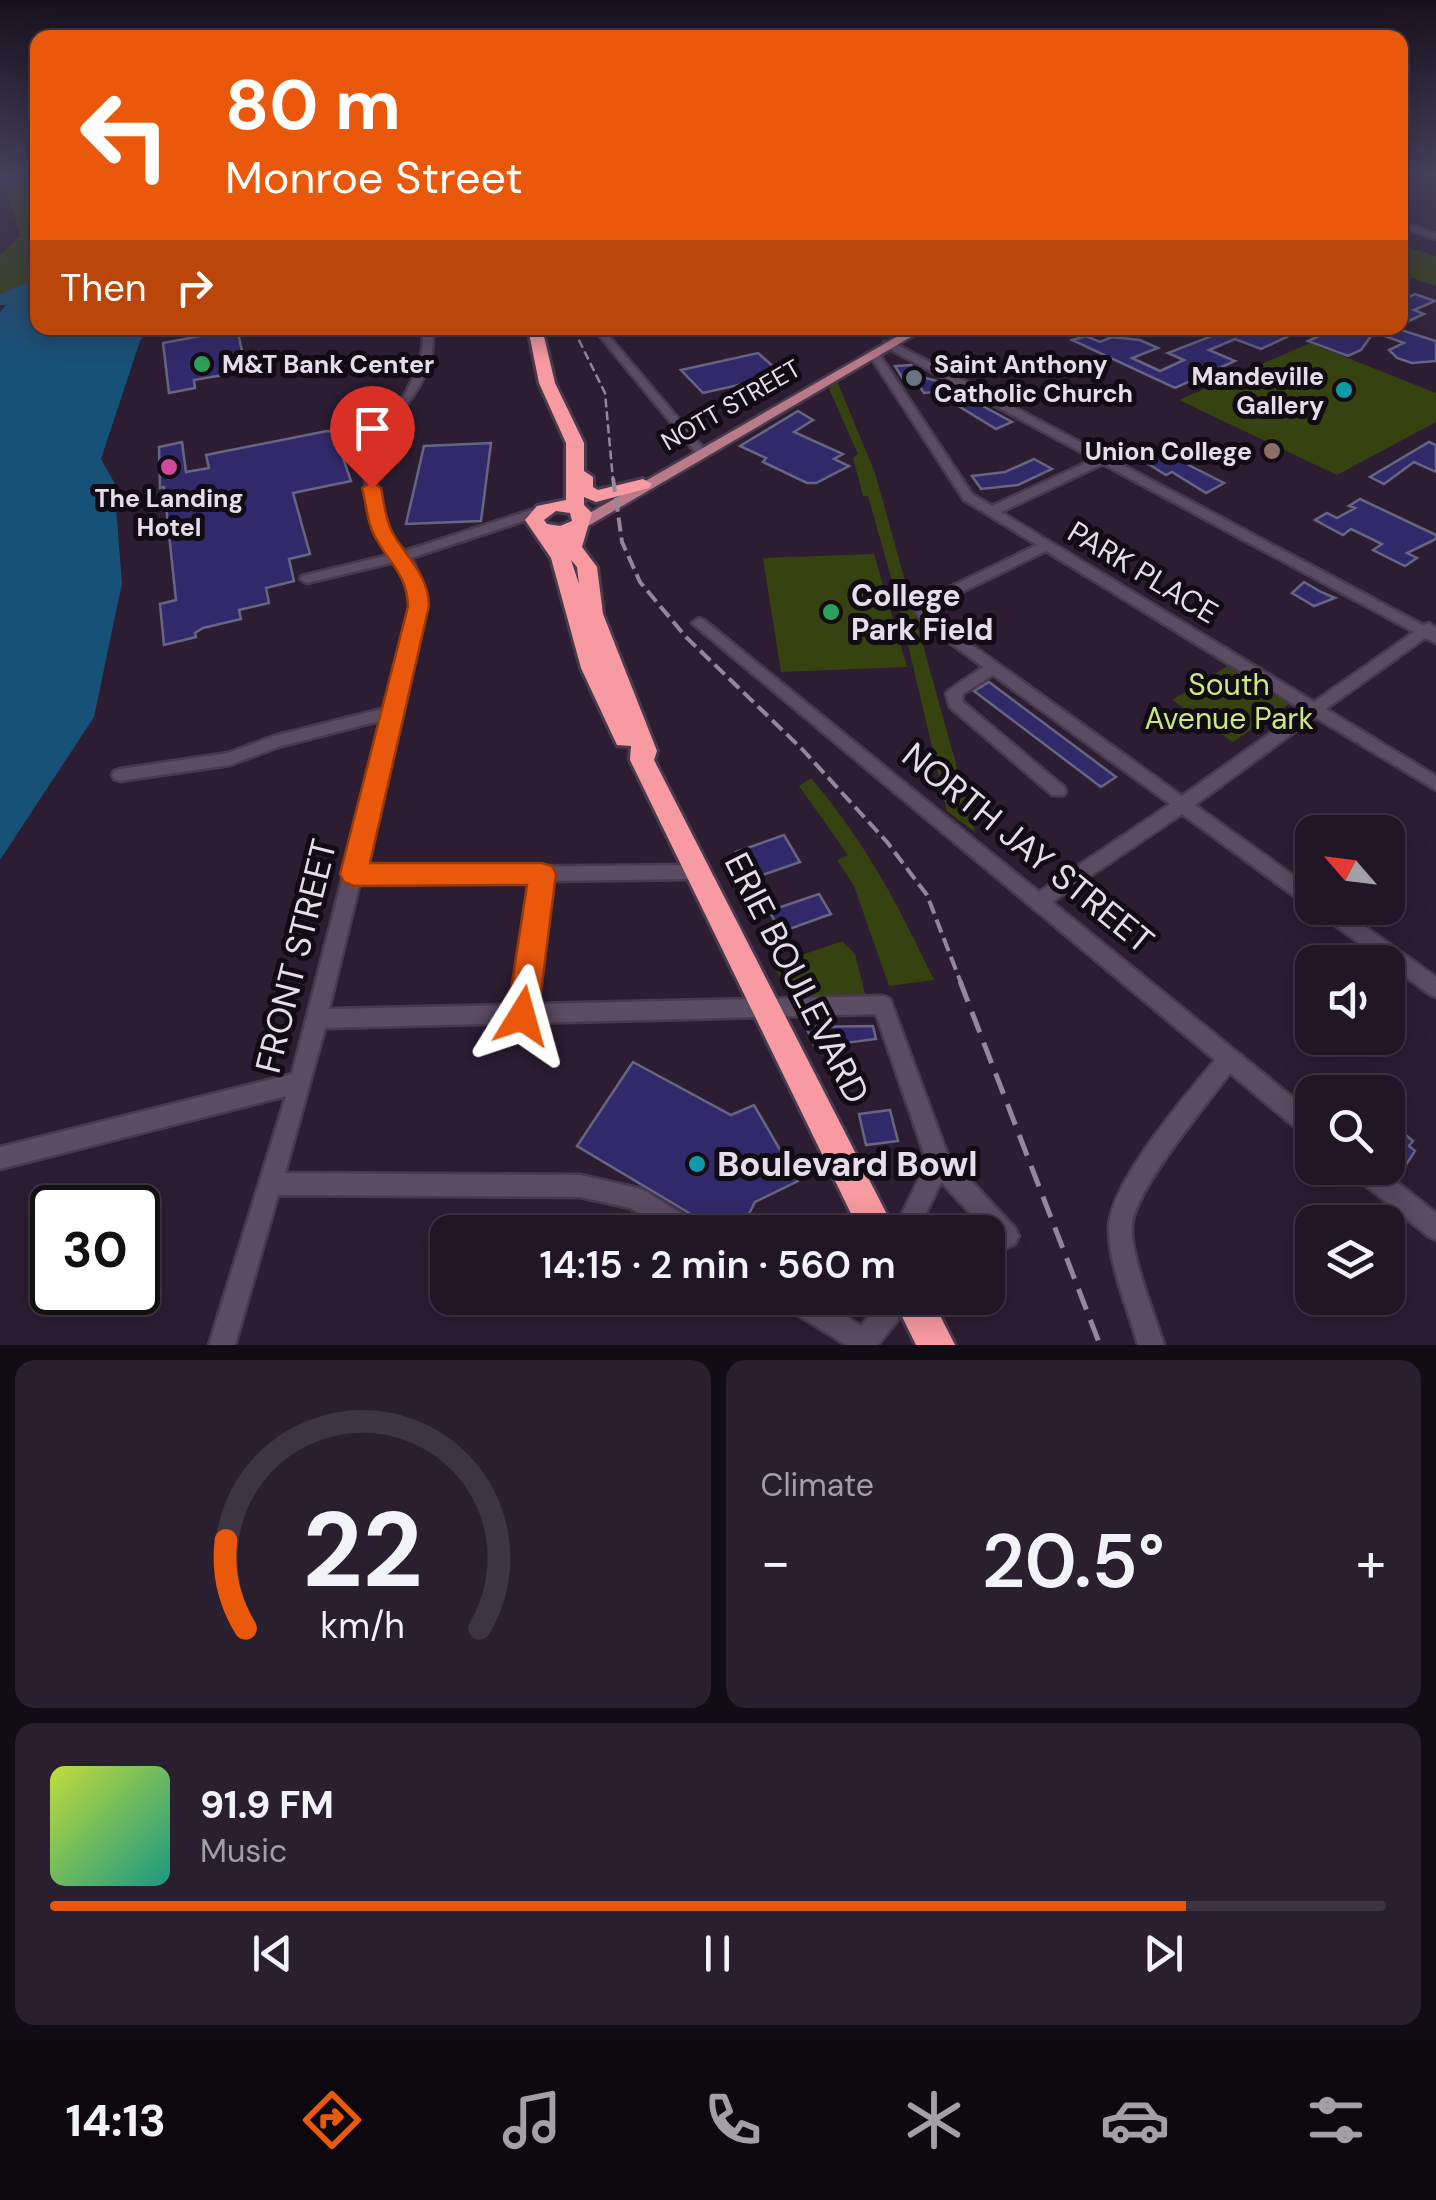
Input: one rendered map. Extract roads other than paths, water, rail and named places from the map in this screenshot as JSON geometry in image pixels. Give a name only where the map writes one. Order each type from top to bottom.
[{"type":"highway","name":"ERIE BOULEVARD","points":[[536,335],[546,383],[578,454],[579,516],[572,548],[587,567],[592,614],[645,751],[642,760]]},
{"type":"highway","points":[[569,436],[564,452],[563,488],[540,518],[554,533],[579,516]]},
{"type":"highway","points":[[576,474],[584,478],[584,490],[596,496],[643,484]]},
{"type":"highway","name":"ERIE BOULEVARD","points":[[540,518],[561,558],[592,668],[632,754],[642,760],[869,1215]]},
{"type":"highway","points":[[920,1315],[936,1345]]},
{"type":"main road","name":"NOTT STREET","points":[[579,516],[621,497],[907,335]]},
{"type":"street","points":[[403,556],[388,542],[376,509],[371,471],[380,433],[413,390],[424,368],[429,335]]},
{"type":"street","points":[[604,335],[700,451]]},
{"type":"street","points":[[891,335],[895,341],[1105,459],[1432,632],[1312,708],[1184,804],[1040,902]]},
{"type":"street","name":"PARK PLACE","points":[[873,353],[968,497],[1436,784]]},
{"type":"street","points":[[990,512],[1105,459]]},
{"type":"street","points":[[307,579],[540,518]]},
{"type":"street","points":[[388,542],[419,548],[440,545]]},
{"type":"street","points":[[414,580],[420,561],[440,545]]},
{"type":"street","points":[[1046,546],[930,602],[921,610],[928,620],[1295,886]]},
{"type":"street","name":"FRONT STREET","points":[[222,1345],[301,1082],[416,625],[414,580],[403,556]]},
{"type":"street","name":"NORTH JAY STREET","points":[[699,623],[1295,1113]]},
{"type":"street","points":[[994,667],[958,690],[955,703],[1058,791]]},
{"type":"street","points":[[120,775],[230,759],[274,742],[394,712]]},
{"type":"street","points":[[354,874],[695,872]]},
{"type":"street","points":[[522,1016],[542,874]]},
{"type":"street","points":[[1349,925],[1436,988]]},
{"type":"street","points":[[318,1018],[883,1005],[939,1163],[1006,1236]]},
{"type":"street","points":[[1151,1345],[1119,1227],[1126,1204],[1144,1175],[1229,1058]]},
{"type":"street","points":[[0,1158],[301,1082]]},
{"type":"street","points":[[913,1215],[939,1163]]},
{"type":"street","points":[[271,1184],[580,1186],[634,1197],[663,1215]]},
{"type":"street","points":[[1383,1185],[1436,1228]]},
{"type":"street","points":[[820,1315],[862,1343],[885,1315]]},
{"type":"water","points":[[30,281],[30,335],[145,335],[101,459],[114,482],[122,583],[94,717],[0,860],[0,312],[6,305],[0,305],[0,294]]},
{"type":"railway","points":[[576,335],[605,393],[613,480]]},
{"type":"railway","points":[[613,478],[622,542],[640,582],[686,637],[802,749],[887,842],[927,895],[961,983]]},
{"type":"railway","points":[[960,981],[1100,1345]]},
{"type":"place","name":"M&T Bank Center","points":[[202,364]]},
{"type":"place","name":"Saint Anthony Catholic Church","points":[[914,378]]},
{"type":"place","name":"Mandeville Gallery","points":[[1344,390]]},
{"type":"place","name":"Union College","points":[[1272,451]]},
{"type":"place","name":"The Landing Hotel","points":[[169,467]]},
{"type":"place","name":"College Park Field","points":[[831,612]]},
{"type":"place","name":"Boulevard Bowl","points":[[697,1164]]},
{"type":"park label","name":"South Avenue Park","points":[[1229,701]]}]
